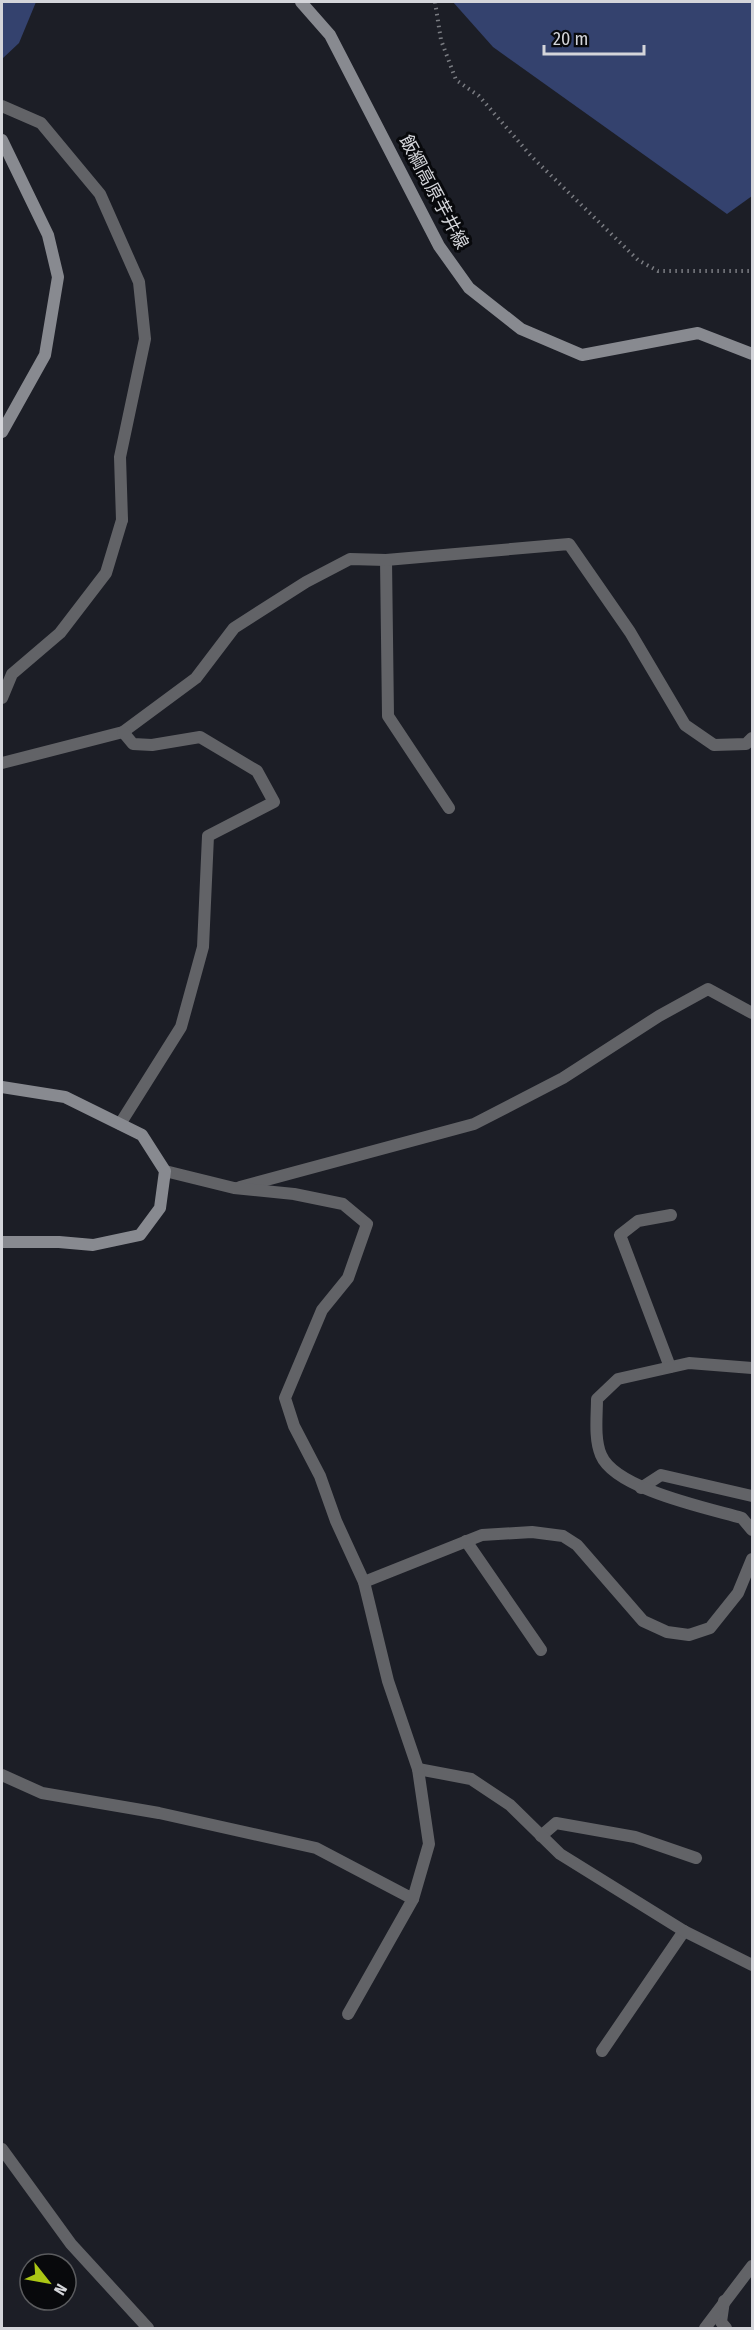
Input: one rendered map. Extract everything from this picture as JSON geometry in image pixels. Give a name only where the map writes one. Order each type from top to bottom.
[{"type":"main road","name":"飯綱高原芋井線","points":[[301,2],[330,35],[439,246],[469,288],[521,329],[582,355],[698,333],[753,354]]},
{"type":"main road","points":[[2,140],[48,235],[58,277],[45,355],[2,432]]},
{"type":"main road","points":[[2,1087],[65,1097],[142,1135],[165,1171],[160,1208],[140,1235],[93,1245],[59,1242],[2,1242]]},
{"type":"street","points":[[2,106],[41,123],[100,194],[139,282],[145,339],[120,457],[122,520],[106,573],[60,633],[12,674],[2,698]]},
{"type":"street","points":[[2,763],[123,732],[196,678],[234,628],[306,582],[350,559],[386,560],[569,544],[630,632],[685,725],[714,745],[746,744],[753,738]]},
{"type":"street","points":[[386,560],[388,716],[449,808]]},
{"type":"street","points":[[120,1124],[181,1027],[202,947],[208,836],[274,802],[257,771],[200,737],[152,745],[133,744],[123,732]]},
{"type":"street","points":[[234,1188],[474,1124],[563,1077],[659,1016],[708,989],[753,1013]]},
{"type":"street","points":[[165,1171],[234,1188],[294,1194],[343,1204],[367,1224],[348,1278],[322,1310],[285,1398],[294,1426],[320,1476],[336,1521],[364,1582],[388,1681],[418,1769],[429,1844],[413,1899],[348,2014]]},
{"type":"street","points":[[670,1367],[620,1235],[638,1221],[671,1215]]},
{"type":"street","points":[[753,1368],[689,1363],[618,1379],[597,1399],[601,1455],[618,1475],[641,1488],[742,1518],[753,1530]]},
{"type":"street","points":[[641,1488],[661,1475],[753,1496]]},
{"type":"street","points":[[364,1582],[482,1535],[532,1532],[563,1536],[577,1545],[643,1621],[667,1632],[689,1635],[710,1628],[738,1593],[753,1559]]},
{"type":"street","points":[[466,1541],[541,1650]]},
{"type":"street","points":[[418,1769],[471,1779],[510,1805],[560,1854],[684,1931],[753,1965]]},
{"type":"street","points":[[2,1774],[42,1793],[159,1813],[316,1848],[413,1899]]},
{"type":"street","points":[[541,1836],[556,1823],[635,1837],[696,1858]]},
{"type":"street","points":[[602,2051],[684,1931]]},
{"type":"street","points":[[2,2149],[71,2244],[148,2328]]},
{"type":"street","points":[[705,2328],[724,2300],[753,2266]]},
{"type":"street","points":[[724,2300],[721,2322],[726,2328]]},
{"type":"path","points":[[435,2],[441,40],[456,80],[479,96],[532,157],[638,260],[658,271],[753,271]]},
{"type":"shaded area","points":[[2,2],[36,2],[19,43],[2,59]]},
{"type":"shaded area","points":[[453,2],[752,2],[752,196],[727,214],[493,47]]}]
